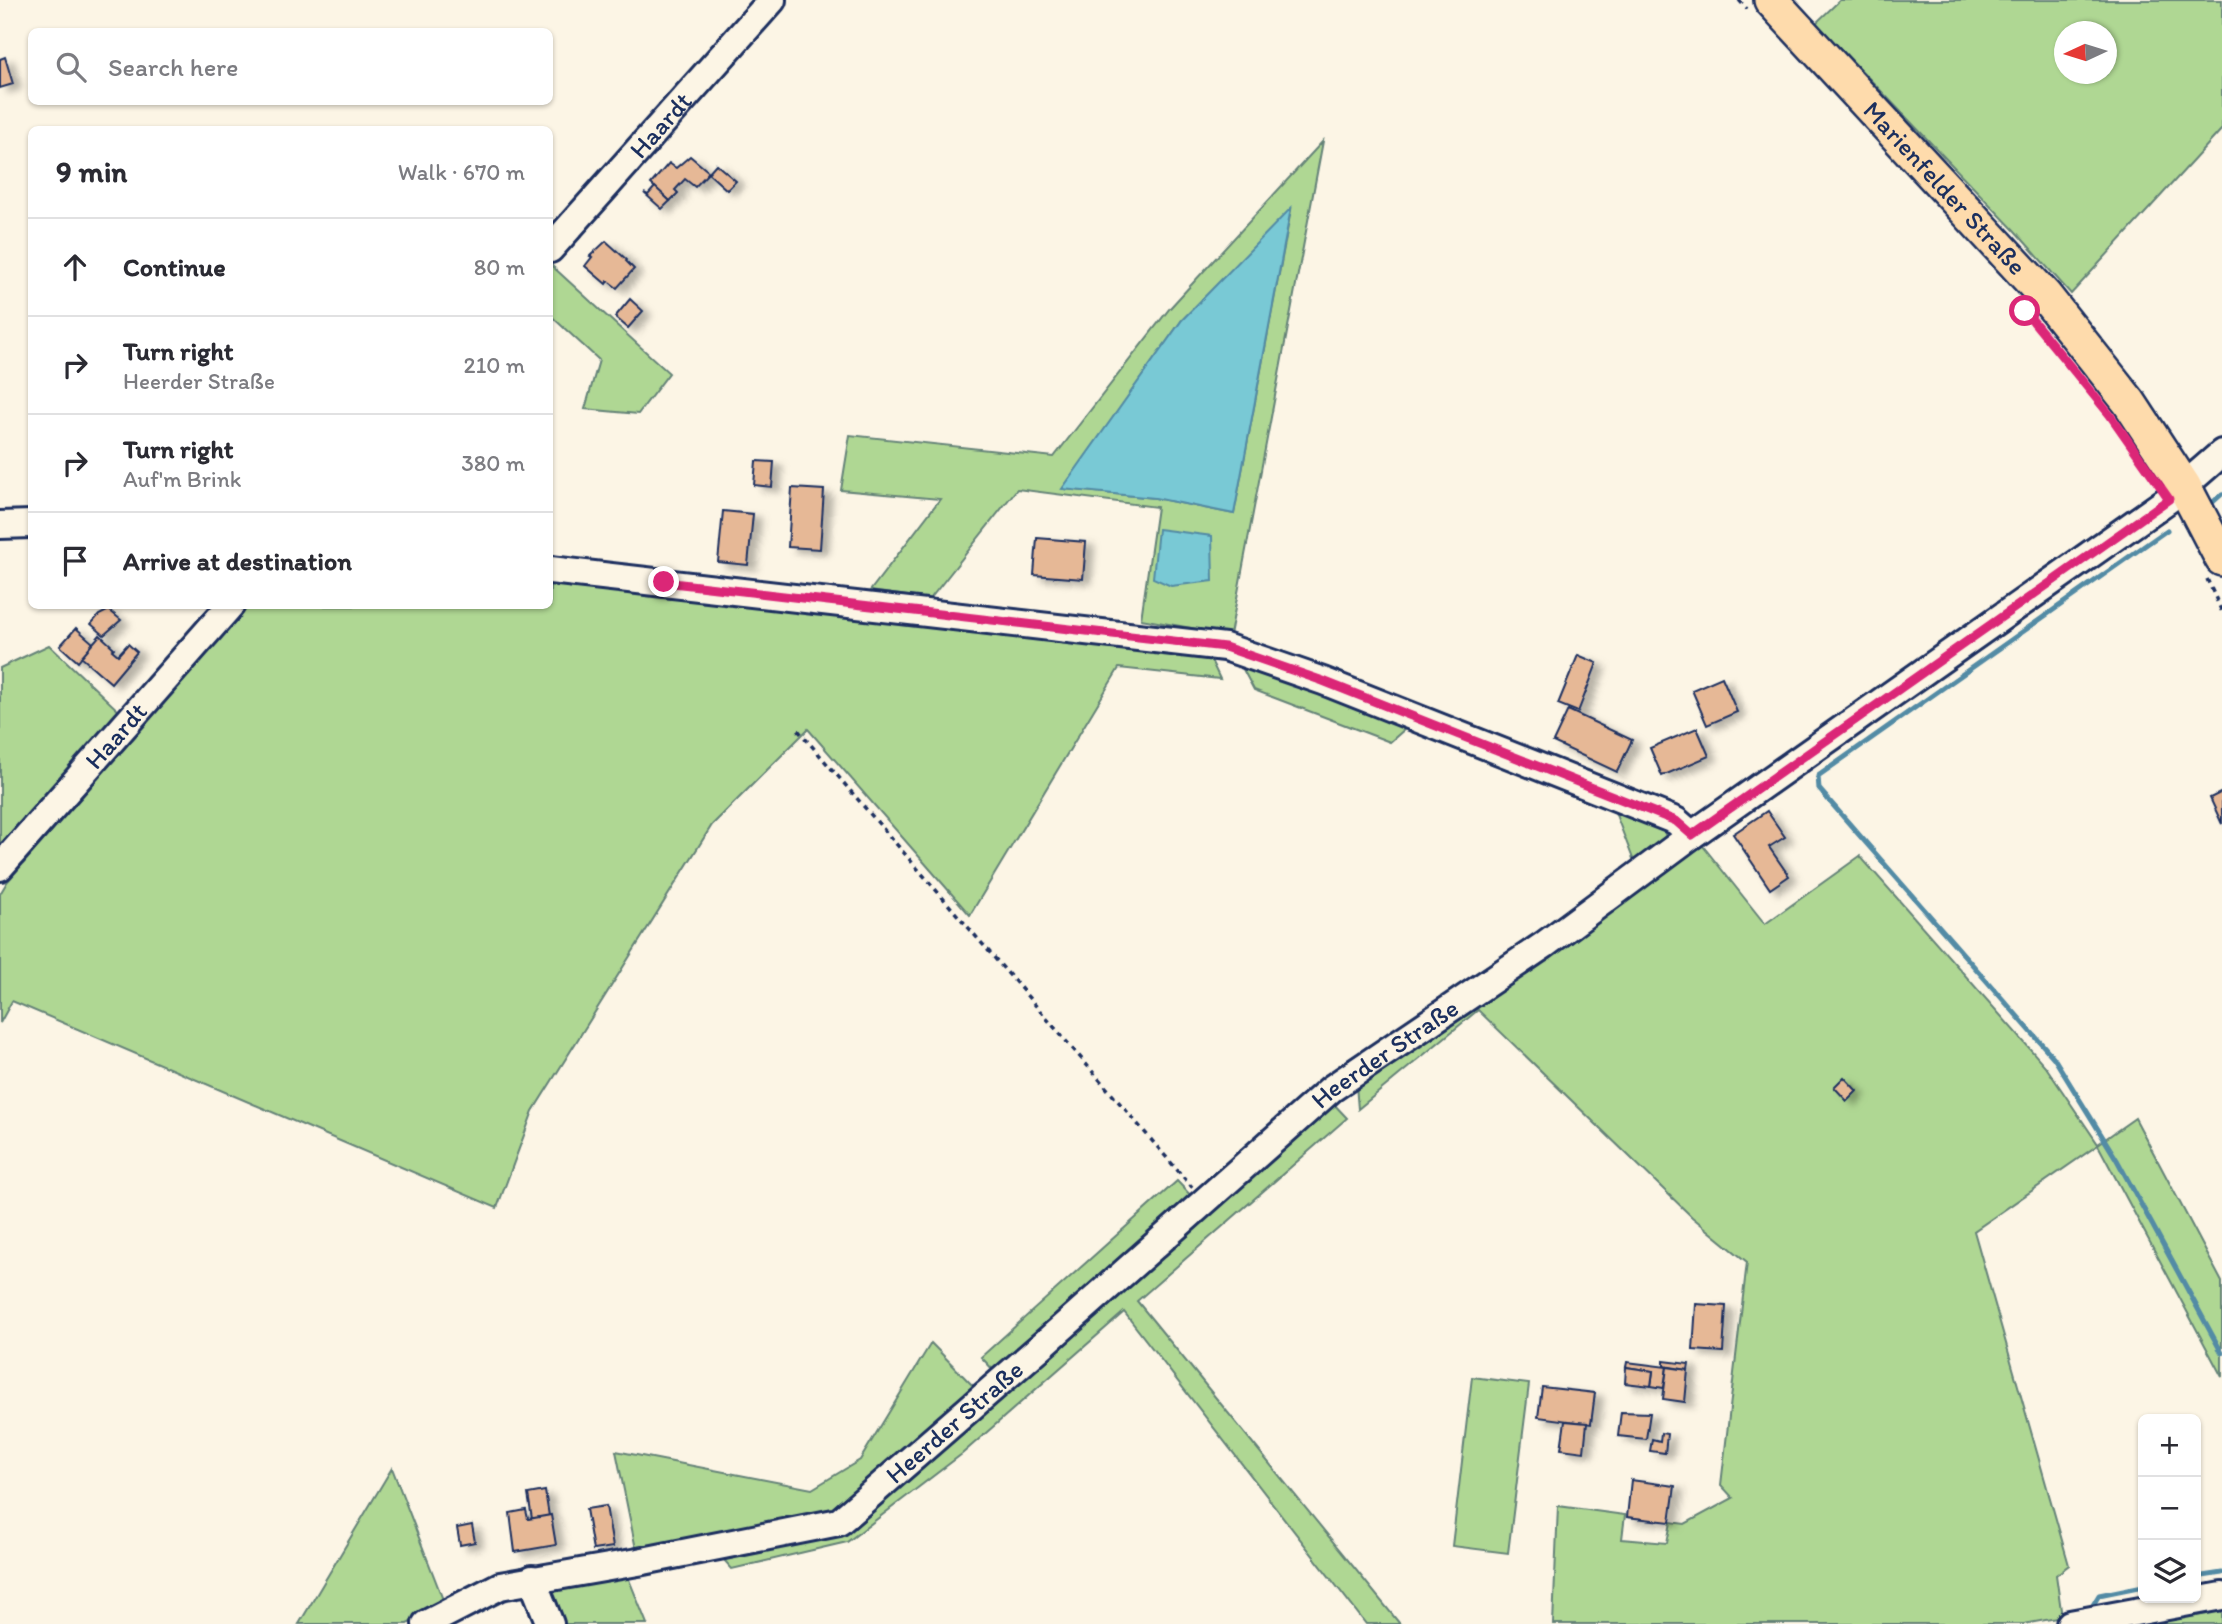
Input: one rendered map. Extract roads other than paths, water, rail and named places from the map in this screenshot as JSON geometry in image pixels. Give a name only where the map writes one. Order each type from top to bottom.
[{"type":"main road","name":"Marienfelder Straße","points":[[1759,5],[2045,296],[2129,402],[2184,486],[2213,567]]},
{"type":"street","name":"Haardt","points":[[553,246],[772,0]]},
{"type":"street","name":"Heerder Straße","points":[[426,1624],[500,1586],[839,1522],[1331,1089],[1544,945],[1692,835],[2169,499],[2222,453]]},
{"type":"street","points":[[0,525],[28,524]]},
{"type":"street","points":[[553,570],[1225,647],[1323,681],[1676,821],[1692,835]]},
{"type":"street","name":"Haardt","points":[[0,867],[227,609]]},
{"type":"street","points":[[532,1579],[550,1624]]},
{"type":"street","points":[[2070,1624],[2222,1596]]},
{"type":"water","points":[[1291,208],[1234,514],[1155,498],[1062,489],[1182,320]]},
{"type":"water","points":[[1158,529],[1212,536],[1213,581],[1171,586],[1153,578]]},
{"type":"waterway","points":[[2212,503],[2222,494]]},
{"type":"waterway","points":[[2167,530],[1818,776],[1819,789],[2054,1058],[2117,1160],[2222,1353]]},
{"type":"waterway","points":[[2201,1576],[2222,1573]]},
{"type":"waterway","points":[[2090,1610],[2099,1595],[2138,1587]]}]
